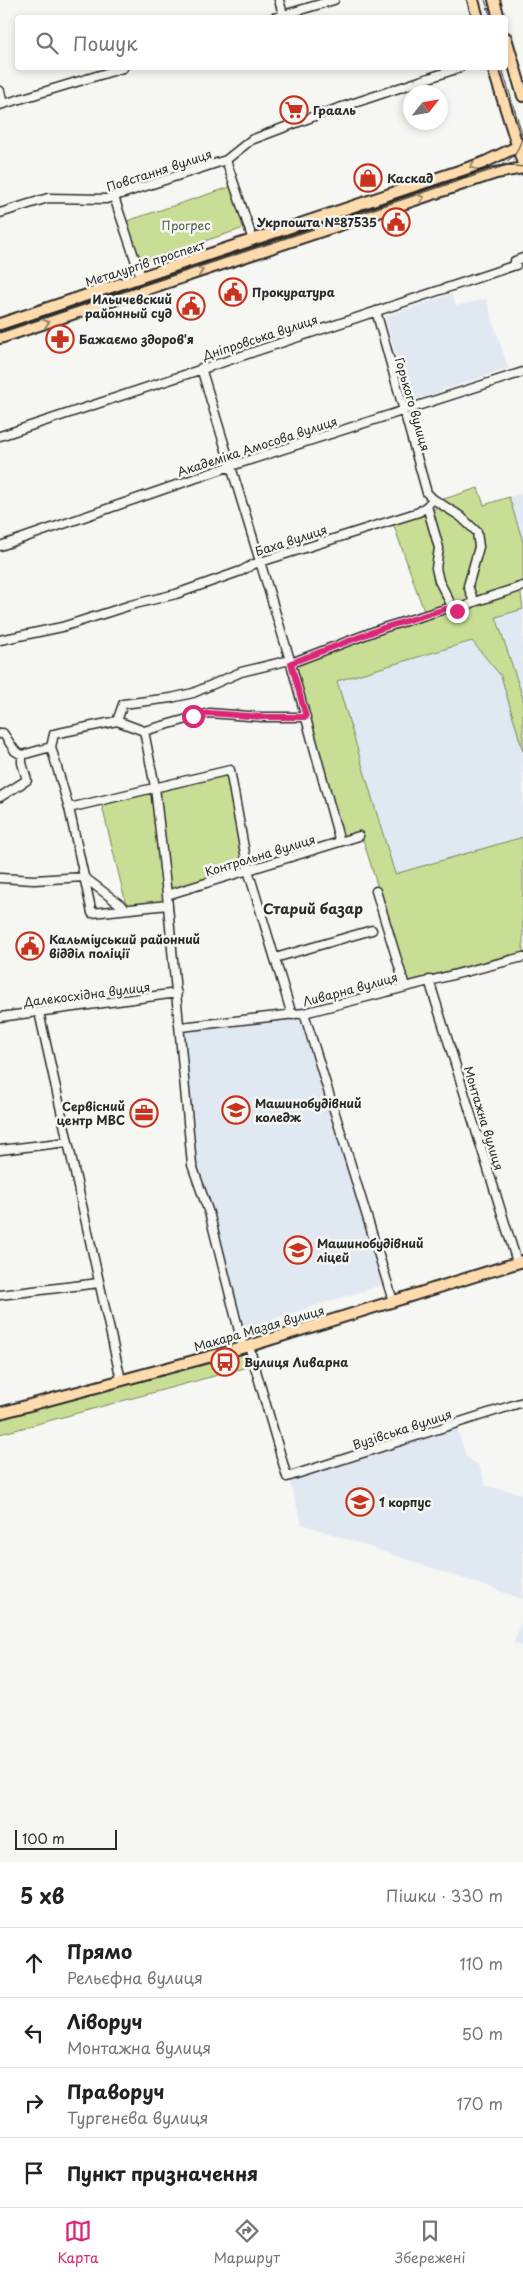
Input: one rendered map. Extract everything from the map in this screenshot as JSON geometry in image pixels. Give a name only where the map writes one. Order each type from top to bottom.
[{"type":"main road","points":[[473,0],[477,15]]},
{"type":"main road","points":[[494,0],[498,15]]},
{"type":"main road","points":[[508,45],[523,96]]},
{"type":"main road","points":[[494,70],[520,145],[523,166]]},
{"type":"main road","name":"Металургів проспект","points":[[0,324],[483,163],[520,145]]},
{"type":"main road","name":"Металургів проспект","points":[[0,338],[496,173],[523,166]]},
{"type":"main road","points":[[253,240],[257,253]]},
{"type":"main road","points":[[141,277],[146,290]]},
{"type":"main road","name":"Макара Мазая вулиця","points":[[0,1413],[246,1346],[520,1262]]},
{"type":"street","points":[[279,0],[283,14],[334,0]]},
{"type":"street","points":[[0,91],[2,104],[116,70]]},
{"type":"street","name":"Повстання вулиця","points":[[0,213],[48,198],[106,200],[226,160],[251,140],[259,137],[453,70]]},
{"type":"street","points":[[226,160],[253,240]]},
{"type":"street","points":[[114,197],[141,277]]},
{"type":"street","name":"Дніпровська вулиця","points":[[0,436],[516,265],[514,261],[523,258]]},
{"type":"street","name":"Горького вулиця","points":[[376,311],[427,493],[432,499]]},
{"type":"street","points":[[201,368],[291,661],[340,842]]},
{"type":"street","name":"Академіка Амосова вулиця","points":[[0,546],[231,466],[523,372]]},
{"type":"street","points":[[432,499],[460,516],[476,532],[479,547],[468,586],[474,602]]},
{"type":"street","name":"Баха вулиця","points":[[0,640],[62,627],[176,594],[242,571],[261,562],[419,512],[432,499]]},
{"type":"street","points":[[427,506],[439,548],[436,568],[439,581],[453,608],[457,611],[474,602],[523,586]]},
{"type":"street","points":[[117,721],[123,704],[171,698],[193,693],[241,672],[291,661],[383,628],[453,608]]},
{"type":"street","points":[[168,905],[92,913],[69,808],[51,747],[54,734],[117,721],[144,731],[209,713],[262,717],[306,717]]},
{"type":"street","points":[[144,731],[155,787],[167,895],[181,1027],[182,1067],[192,1165],[210,1216],[246,1346]]},
{"type":"street","points":[[0,734],[3,732],[15,751],[22,755],[51,747]]},
{"type":"street","points":[[0,797],[26,780],[22,755]]},
{"type":"street","points":[[69,808],[230,770],[248,870],[292,1015]]},
{"type":"street","name":"Контрольна вулиця","points":[[167,895],[359,836]]},
{"type":"street","points":[[0,878],[34,880],[84,877],[126,909]]},
{"type":"street","points":[[376,891],[405,986]]},
{"type":"street","points":[[275,958],[372,930]]},
{"type":"street","name":"Ливарна вулиця","points":[[181,1027],[304,1013],[523,957]]},
{"type":"street","name":"Монтажна вулиця","points":[[429,980],[520,1262]]},
{"type":"street","name":"Далекосхідна вулиця","points":[[0,1017],[177,993]]},
{"type":"street","points":[[39,1012],[121,1380]]},
{"type":"street","points":[[304,1013],[393,1301]]},
{"type":"street","points":[[0,1150],[68,1142]]},
{"type":"street","points":[[0,1294],[99,1283]]},
{"type":"street","name":"Вузівська вулиця","points":[[246,1346],[287,1478],[523,1402]]},
{"type":"shaded area","points":[[451,294],[456,306],[486,299],[508,368],[409,402],[385,317]]},
{"type":"shaded area","points":[[523,493],[523,542],[509,497]]},
{"type":"shaded area","points":[[523,609],[523,698],[496,617]]},
{"type":"shaded area","points":[[472,641],[501,676],[523,751],[523,837],[395,874],[337,681]]},
{"type":"shaded area","points":[[302,1017],[385,1284],[241,1329],[195,1164],[185,1066],[184,1030]]},
{"type":"shaded area","points":[[457,1428],[466,1457],[479,1466],[486,1486],[523,1494],[523,1599],[302,1524],[290,1482]]},
{"type":"shaded area","points":[[523,1617],[523,1646],[514,1643]]},
{"type":"green space","name":"Прогрес","points":[[233,186],[247,227],[138,263],[124,222]]},
{"type":"green space","points":[[478,488],[484,505],[509,497],[523,542],[523,583],[425,614],[393,523],[435,509],[444,499]]},
{"type":"green space","points":[[523,589],[521,594],[523,609],[496,617],[523,698],[523,751],[501,676],[472,641],[337,681],[395,874],[523,837],[523,954],[407,982],[361,833],[342,839],[295,665],[383,632]]},
{"type":"green space","points":[[229,771],[246,869],[169,893],[157,788]]},
{"type":"green space","points":[[154,789],[166,903],[127,908],[101,802]]},
{"type":"green space","points":[[246,1349],[251,1366],[0,1434],[0,1415]]},
{"type":"tram line","points":[[485,0],[490,15]]},
{"type":"tram line","points":[[502,165],[515,155],[523,137],[503,70]]},
{"type":"tram line","points":[[0,333],[501,167],[508,165],[523,167]]},
{"type":"place","name":"Грааль","points":[[294,110]]},
{"type":"place","name":"Каскад","points":[[368,178]]},
{"type":"place","name":"Укрпошта №87535","points":[[396,222]]},
{"type":"place","name":"Прокуратура","points":[[233,292]]},
{"type":"place","name":"Ильичевский районный суд","points":[[191,306]]},
{"type":"place","name":"Бажаємо здоров'я","points":[[60,339]]},
{"type":"place","name":"Кальміуський районний відділ поліції","points":[[30,946]]},
{"type":"place","name":"Машинобудівний коледж","points":[[236,1110]]},
{"type":"place","name":"Сервісний центр МВС","points":[[144,1113]]},
{"type":"place","name":"Машинобудівний ліцей","points":[[298,1250]]},
{"type":"place","name":"Вулиця Ливарна","points":[[225,1362]]},
{"type":"place","name":"1 корпус","points":[[360,1502]]},
{"type":"district","name":"Старий базар","points":[[313,908]]},
{"type":"route","points":[[193,716],[209,713],[262,717],[306,717],[291,663],[383,628],[445,609],[453,608],[457,611]]}]
